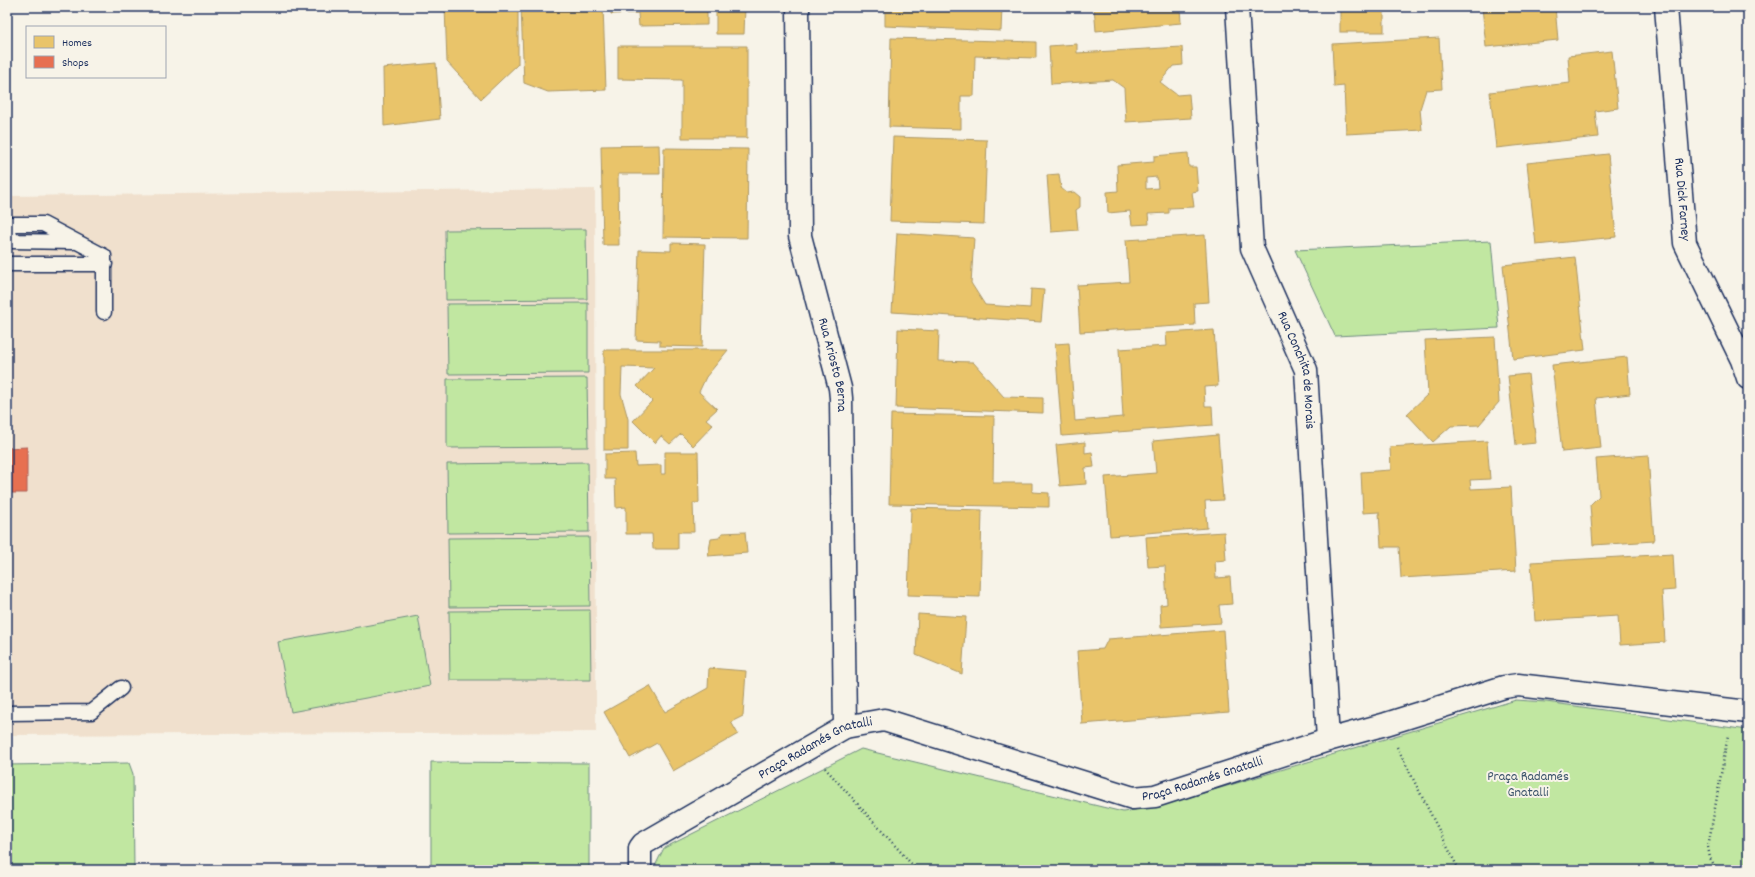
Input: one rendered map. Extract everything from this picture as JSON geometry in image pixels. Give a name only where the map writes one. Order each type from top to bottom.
[{"type":"street","name":"Rua Ariosto Berna","points":[[798,7],[800,236],[840,388],[841,398],[845,726]]},
{"type":"street","name":"Rua Conchita de Morais","points":[[1237,7],[1252,248],[1306,370],[1328,740]]},
{"type":"street","name":"Rua Dick Farney","points":[[1666,7],[1685,242],[1742,360],[1748,378]]},
{"type":"street","name":"Praça Radamés Gnatalli","points":[[640,870],[640,848],[643,844],[810,748],[845,726],[884,720],[1133,798],[1155,796],[1328,740],[1518,684],[1740,711]]},
{"type":"lane","points":[[7,226],[43,224],[104,256],[104,312]]},
{"type":"lane","points":[[7,264],[104,264]]},
{"type":"lane","points":[[7,713],[91,712],[121,688]]},
{"type":"path","points":[[1717,870],[1710,858],[1708,847],[1740,711]]},
{"type":"path","points":[[1386,724],[1459,870]]},
{"type":"path","points":[[810,748],[827,770],[917,870]]},
{"type":"shaded area","points":[[595,189],[596,732],[7,735],[7,196]]},
{"type":"green space","points":[[586,229],[587,299],[446,300],[445,230]]},
{"type":"green space","points":[[1491,241],[1499,328],[1335,336],[1295,250]]},
{"type":"green space","points":[[588,303],[588,373],[448,374],[447,304]]},
{"type":"green space","points":[[587,378],[588,447],[447,448],[447,379]]},
{"type":"green space","points":[[588,462],[589,532],[448,533],[447,464]]},
{"type":"green space","points":[[589,537],[590,606],[449,607],[448,538]]},
{"type":"green space","points":[[590,610],[591,680],[450,680],[449,611]]},
{"type":"green space","points":[[418,616],[430,686],[291,712],[278,642]]},
{"type":"green space","name":"Praça Radamés Gnatalli","points":[[1516,700],[1546,702],[1748,730],[1748,864],[1736,870],[653,870],[664,848],[861,749],[1123,812],[1163,805]]},
{"type":"green space","points":[[431,762],[589,763],[589,870],[431,870]]},
{"type":"green space","points":[[129,763],[133,774],[134,870],[7,870],[7,765]]},
{"type":"building: Homes","points":[[445,7],[518,7],[518,64],[481,99],[447,62]]},
{"type":"building: Homes","points":[[521,7],[603,7],[606,90],[548,92],[524,83]]},
{"type":"building: Homes","points":[[611,7],[707,7],[707,25],[639,26],[638,13],[611,14]]},
{"type":"building: Homes","points":[[716,7],[745,7],[744,34],[716,34]]},
{"type":"building: Homes","points":[[885,7],[1002,7],[1001,31],[885,26]]},
{"type":"building: Homes","points":[[1094,7],[1180,7],[1181,23],[1096,31]]},
{"type":"building: Homes","points":[[1340,7],[1384,7],[1384,32],[1340,32]]},
{"type":"building: Homes","points":[[1482,7],[1555,7],[1558,40],[1486,47]]},
{"type":"building: Homes","points":[[891,38],[1036,42],[1036,58],[975,56],[974,96],[961,96],[961,129],[889,127]]},
{"type":"building: Homes","points":[[1439,38],[1442,89],[1426,90],[1420,109],[1422,130],[1346,134],[1344,86],[1334,87],[1332,44]]},
{"type":"building: Homes","points":[[1077,44],[1077,53],[1182,47],[1183,65],[1173,66],[1160,82],[1177,95],[1189,94],[1191,118],[1126,122],[1124,88],[1113,80],[1051,84],[1049,46]]},
{"type":"building: Homes","points":[[618,46],[747,46],[747,138],[682,138],[682,80],[618,79]]},
{"type":"building: Homes","points":[[1612,51],[1618,108],[1595,111],[1598,137],[1496,148],[1490,92],[1570,83],[1568,56]]},
{"type":"building: Homes","points":[[436,63],[440,119],[384,126],[383,68]]},
{"type":"building: Homes","points":[[893,137],[987,140],[984,224],[890,221]]},
{"type":"building: Homes","points":[[659,145],[660,174],[618,174],[619,245],[603,245],[601,146]]},
{"type":"building: Homes","points":[[664,148],[748,149],[747,238],[663,237]]},
{"type":"building: Homes","points":[[1188,153],[1189,167],[1196,167],[1198,191],[1192,192],[1194,207],[1169,208],[1169,213],[1148,214],[1149,224],[1132,225],[1130,211],[1108,213],[1107,192],[1118,191],[1117,165],[1154,162],[1154,156]],"holes":[[[1157,177],[1158,188],[1146,189],[1146,178]]]},
{"type":"building: Homes","points":[[1608,154],[1616,237],[1536,245],[1527,163]]},
{"type":"building: Homes","points":[[1059,174],[1061,188],[1067,193],[1074,192],[1080,197],[1080,207],[1076,210],[1078,230],[1051,232],[1047,175]]},
{"type":"building: Homes","points":[[897,233],[974,238],[971,283],[985,305],[1030,308],[1031,289],[1044,290],[1041,322],[892,312]]},
{"type":"building: Homes","points":[[1205,235],[1209,302],[1194,303],[1195,325],[1080,332],[1077,285],[1129,282],[1126,240]]},
{"type":"building: Homes","points":[[671,243],[705,244],[702,347],[660,346],[660,341],[636,340],[639,250],[671,251]]},
{"type":"building: Homes","points":[[1575,257],[1585,350],[1513,359],[1503,265]]},
{"type":"building: Homes","points":[[898,329],[939,331],[938,361],[973,362],[1004,397],[1043,398],[1043,413],[896,408]]},
{"type":"building: Homes","points":[[1214,330],[1218,386],[1204,387],[1205,406],[1212,406],[1213,425],[1062,436],[1055,344],[1069,343],[1075,421],[1123,417],[1119,349],[1167,346],[1166,333]]},
{"type":"building: Homes","points":[[1495,337],[1499,402],[1479,425],[1451,426],[1433,442],[1407,414],[1428,394],[1425,340]]},
{"type":"building: Homes","points":[[604,350],[728,350],[706,377],[699,392],[717,409],[706,419],[713,425],[693,446],[681,434],[670,444],[661,436],[655,443],[633,421],[652,401],[637,386],[654,368],[622,367],[621,394],[628,419],[628,450],[604,450]]},
{"type":"building: Homes","points":[[1627,357],[1630,394],[1596,398],[1601,448],[1562,452],[1552,365]]},
{"type":"building: Homes","points":[[1528,374],[1536,443],[1516,445],[1508,376]]},
{"type":"building: Homes","points":[[891,414],[994,416],[993,483],[1032,483],[1032,492],[1049,493],[1049,507],[889,504]]},
{"type":"building: Homes","points":[[1218,435],[1223,500],[1205,501],[1207,528],[1110,536],[1105,477],[1156,473],[1153,441]]},
{"type":"building: Homes","points":[[1487,441],[1490,479],[1470,480],[1471,489],[1511,487],[1516,571],[1401,578],[1399,547],[1381,547],[1379,512],[1363,513],[1361,472],[1391,470],[1390,447]]},
{"type":"building: Homes","points":[[1085,442],[1085,453],[1092,452],[1094,467],[1085,468],[1086,484],[1060,486],[1056,445]]},
{"type":"building: Homes","points":[[665,452],[698,452],[699,503],[693,503],[694,532],[678,532],[678,549],[653,549],[652,534],[626,534],[626,507],[616,508],[615,479],[605,479],[605,454],[635,453],[636,466],[661,465],[661,474],[665,474]]},
{"type":"building: Homes","points":[[1648,455],[1654,541],[1593,545],[1590,505],[1599,496],[1596,459]]},
{"type":"building: Homes","points":[[911,508],[982,510],[980,597],[908,595]]},
{"type":"building: Homes","points":[[745,532],[747,553],[708,556],[711,539],[719,538],[722,533]]},
{"type":"building: Homes","points":[[1224,532],[1226,560],[1215,561],[1216,578],[1230,577],[1232,604],[1219,605],[1221,623],[1161,627],[1160,605],[1167,604],[1165,566],[1148,567],[1146,537]]},
{"type":"building: Homes","points":[[1673,554],[1675,590],[1662,591],[1665,642],[1620,645],[1618,616],[1535,621],[1531,562]]},
{"type":"building: Homes","points":[[918,614],[966,617],[962,674],[916,655]]},
{"type":"building: Homes","points":[[1223,630],[1229,712],[1082,724],[1077,651],[1103,649],[1108,639]]},
{"type":"building: Homes","points":[[709,668],[746,671],[743,716],[731,722],[738,734],[673,771],[657,743],[630,758],[604,712],[650,686],[665,712],[708,688]]},
{"type":"building: Shops","points":[[27,447],[27,493],[7,493],[7,448]]}]
